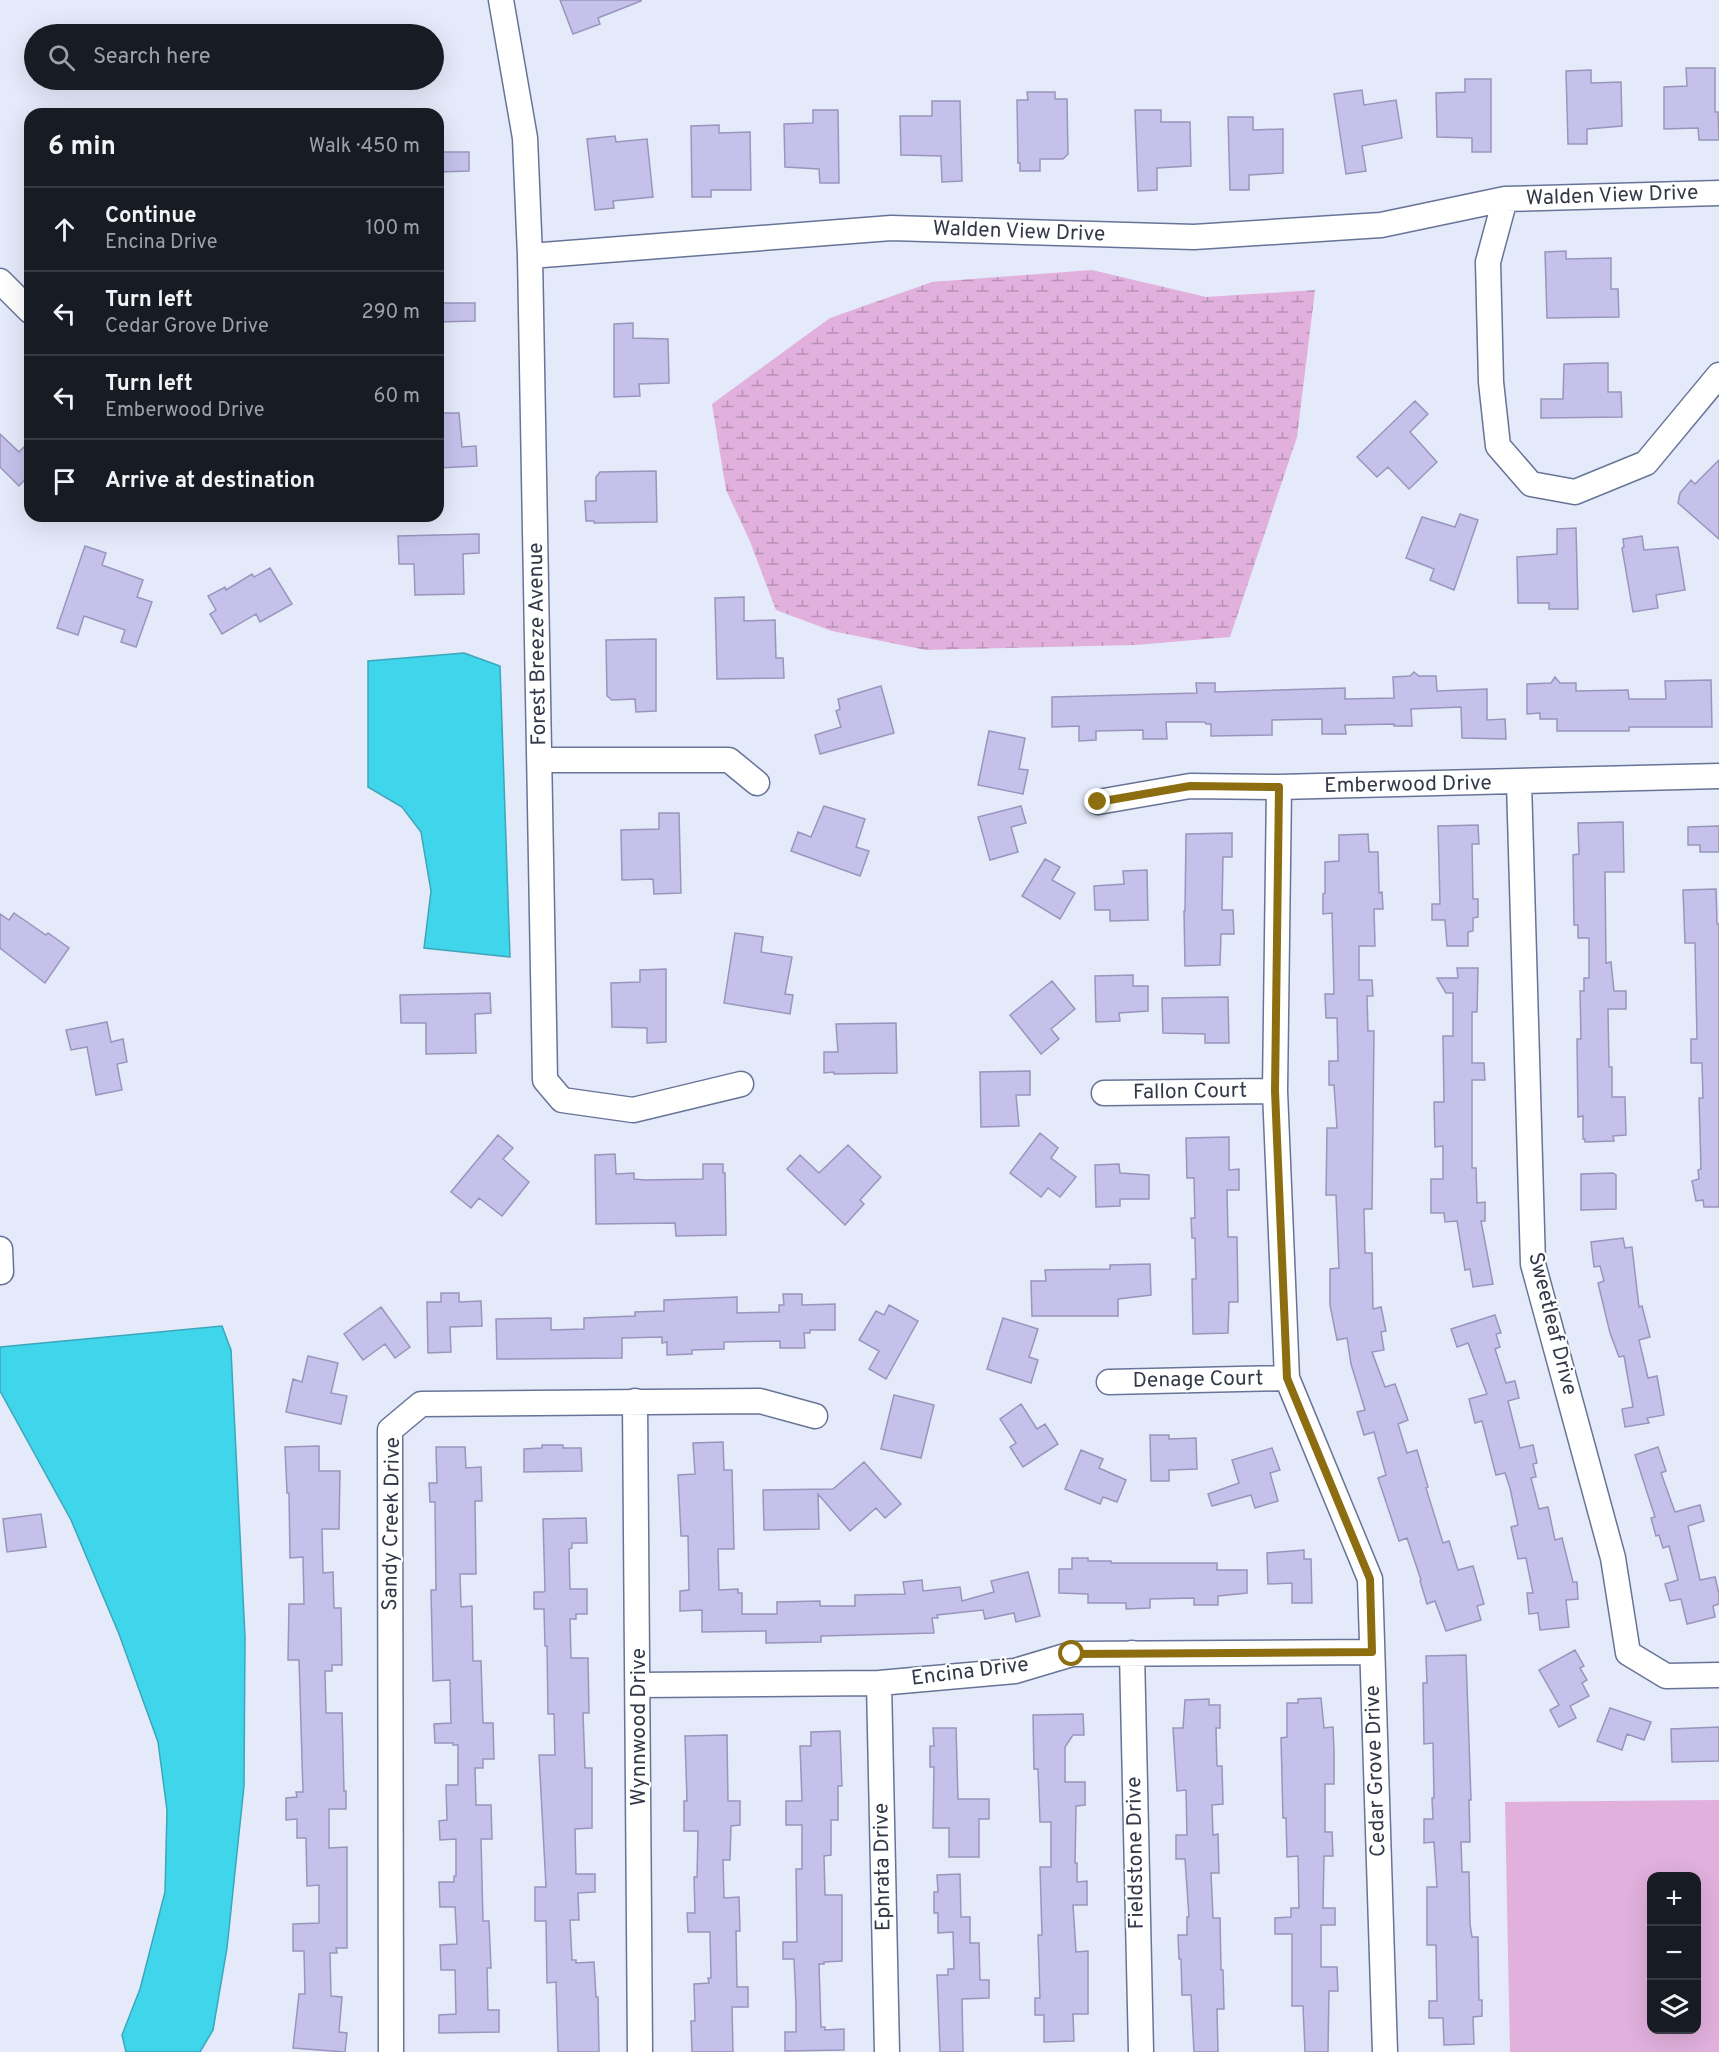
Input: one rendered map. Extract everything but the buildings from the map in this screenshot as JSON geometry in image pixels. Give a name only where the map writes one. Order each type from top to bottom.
[{"type":"street","name":"Forest Breeze Avenue","points":[[501,0],[525,138],[530,256],[545,1080],[562,1100],[633,1110],[741,1084]]},
{"type":"street","name":"Walden View Drive","points":[[530,256],[891,228],[1194,237],[1381,225],[1505,199],[1719,193]]},
{"type":"street","name":"Walden View Drive","points":[[1505,199],[1488,262],[1491,382],[1498,446],[1531,484],[1575,492],[1646,463],[1719,375]]},
{"type":"street","points":[[0,281],[24,305]]},
{"type":"street","points":[[540,760],[729,759],[757,783]]},
{"type":"street","name":"Emberwood Drive","points":[[1098,802],[1190,786],[1279,787],[1719,776]]},
{"type":"street","name":"Sweetleaf Drive","points":[[1519,782],[1533,1264],[1613,1558],[1628,1653],[1666,1676],[1719,1675]]},
{"type":"street","name":"Cedar Grove Drive","points":[[1279,787],[1275,1091],[1287,1378],[1370,1579],[1385,2052]]},
{"type":"street","name":"Fallon Court","points":[[1104,1093],[1275,1091]]},
{"type":"street","name":"Denage Court","points":[[1109,1382],[1287,1378]]},
{"type":"street","name":"Wynnwood Drive","points":[[636,1401],[640,2052]]},
{"type":"street","name":"Sandy Creek Drive","points":[[391,2052],[390,1430],[421,1404],[760,1401],[815,1416]]},
{"type":"street","name":"Encina Drive","points":[[639,1685],[879,1683],[1015,1671],[1072,1654],[1372,1652]]},
{"type":"street","name":"Fieldstone Drive","points":[[1132,1653],[1141,2052]]},
{"type":"street","name":"Ephrata Drive","points":[[879,1683],[887,2052]]},
{"type":"green space","points":[[1092,270],[1206,297],[1315,290],[1297,437],[1230,637],[1135,645],[926,650],[832,631],[776,610],[749,539],[726,490],[712,404],[830,318],[932,282]]},
{"type":"green space","points":[[1719,1800],[1719,2052],[1510,2052],[1505,1802]]},
{"type":"water","points":[[464,653],[500,666],[510,957],[424,948],[431,891],[421,832],[402,807],[368,787],[368,661]]},
{"type":"water","points":[[222,1326],[231,1350],[245,1637],[244,1786],[227,1948],[213,2030],[200,2052],[126,2052],[122,2035],[140,1989],[165,1892],[167,1810],[158,1742],[119,1634],[71,1520],[0,1391],[0,1347]]},
{"type":"route","points":[[1072,1654],[1372,1652],[1370,1579],[1287,1378],[1275,1091],[1279,787],[1190,786],[1098,802]]}]
